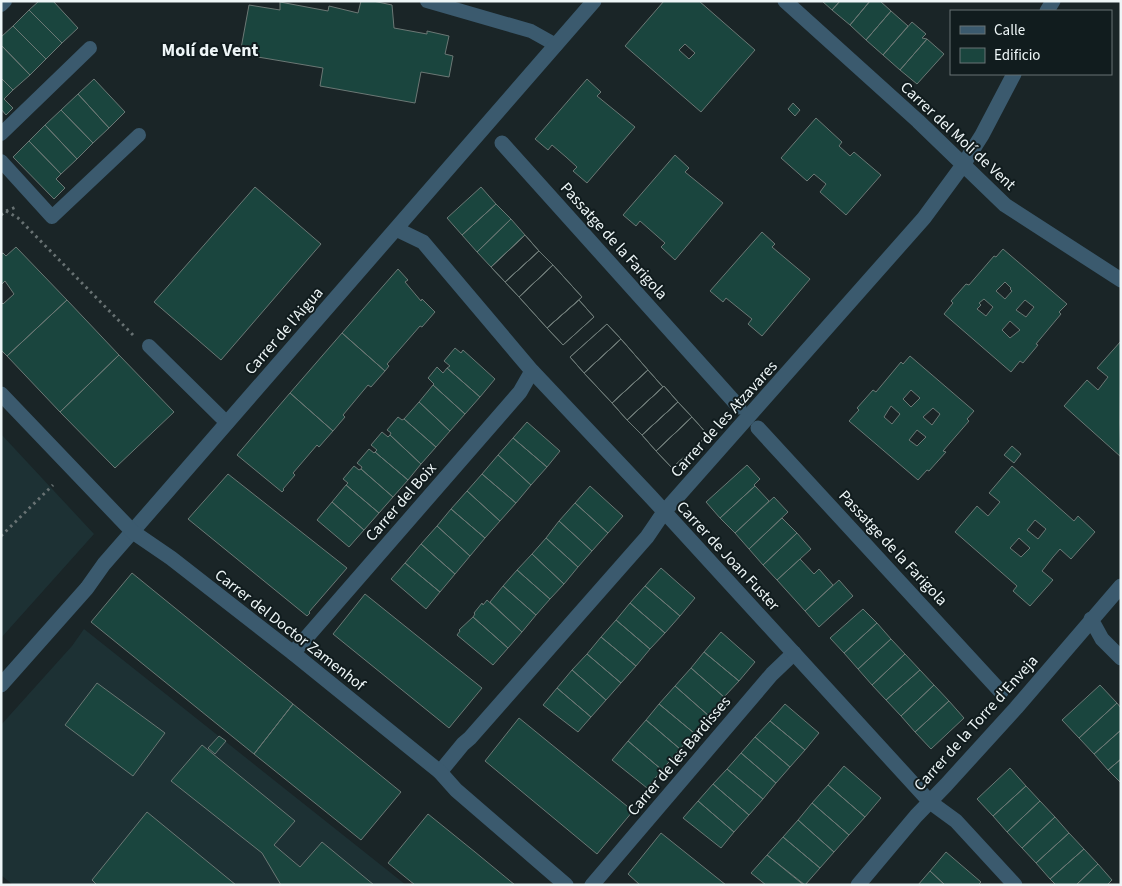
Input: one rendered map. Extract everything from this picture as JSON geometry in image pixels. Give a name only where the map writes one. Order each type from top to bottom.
[{"type":"street","name":"Carrer de l'Aigua","points":[[1,685],[594,1]]},
{"type":"street","name":"Carrer del Molí de Vent","points":[[784,1],[918,121],[1005,205],[1121,280]]},
{"type":"street","name":"Carrer de les Atzavares","points":[[440,772],[647,537],[664,512],[924,218],[963,165],[982,135],[1013,75]]},
{"type":"street","name":"Passatge de la Farigola","points":[[502,143],[740,407]]},
{"type":"street","name":"Carrer de Joan Fuster","points":[[396,229],[423,242],[532,371],[930,802],[956,821],[1015,885]]},
{"type":"street","name":"Carrer del Boix","points":[[293,653],[520,392],[532,371]]},
{"type":"street","name":"Carrer del Doctor Zamenhof","points":[[1,394],[134,532],[171,558],[293,653],[440,772],[456,790],[566,885]]},
{"type":"street","name":"Passatge de la Farigola","points":[[758,428],[1001,692]]},
{"type":"street","name":"Carrer de la Torre d'Enveja","points":[[858,885],[916,816],[1016,708],[1121,586]]},
{"type":"street","points":[[1091,619],[1102,639],[1121,658]]},
{"type":"street","name":"Carrer de les Bardisses","points":[[592,885],[772,674],[794,653]]},
{"type":"lane","points":[[1,4],[5,1]]},
{"type":"lane","points":[[427,1],[531,31],[556,45]]},
{"type":"lane","points":[[1,134],[90,48]]},
{"type":"lane","points":[[1,161],[52,218],[139,135]]},
{"type":"lane","points":[[148,346],[227,423]]},
{"type":"path","points":[[1,215],[18,207]]},
{"type":"path","points":[[6,211],[18,218],[134,335]]},
{"type":"path","points":[[1,536],[53,486]]},
{"type":"shaded area","points":[[1,434],[94,534],[1,638]]},
{"type":"shaded area","points":[[84,629],[406,885],[13,885],[1,875],[1,725],[72,646]]},
{"type":"building","points":[[39,1],[53,1],[78,28],[62,43],[29,10]]},
{"type":"building","points":[[361,1],[373,1],[392,5],[394,28],[427,34],[427,31],[449,36],[445,54],[453,56],[449,77],[421,72],[415,103],[320,86],[323,68],[240,54],[249,5],[280,10],[280,2],[328,11],[329,6],[358,13]]},
{"type":"building","points":[[664,1],[699,1],[755,50],[701,112],[625,46]],"holes":[[[685,44],[695,53],[689,59],[679,50]]]},
{"type":"building","points":[[822,1],[840,1],[832,10]]},
{"type":"building","points":[[840,1],[870,1],[850,25],[832,10]]},
{"type":"building","points":[[870,1],[880,1],[891,11],[866,40],[850,25]]},
{"type":"building","points":[[29,10],[62,43],[46,59],[13,26]]},
{"type":"building","points":[[891,11],[908,26],[883,55],[866,40]]},
{"type":"building","points":[[912,22],[926,34],[922,38],[927,39],[900,70],[883,55]]},
{"type":"building","points":[[13,26],[46,59],[30,75],[1,45],[1,37]]},
{"type":"building","points":[[927,39],[944,54],[917,84],[900,70]]},
{"type":"building","points":[[1,45],[30,75],[13,90],[1,78]]},
{"type":"building","points":[[1,78],[13,90],[4,99],[13,108],[6,115],[1,109]]},
{"type":"building","points":[[94,79],[125,112],[109,128],[78,94]]},
{"type":"building","points":[[587,79],[601,92],[597,96],[635,127],[587,183],[573,171],[577,167],[552,145],[548,150],[535,139]]},
{"type":"building","points":[[78,94],[109,128],[93,143],[61,110]]},
{"type":"building","points":[[793,103],[800,110],[795,116],[788,109]]},
{"type":"building","points":[[61,110],[93,143],[77,159],[45,125]]},
{"type":"building","points":[[816,118],[842,142],[839,146],[850,156],[854,152],[881,175],[846,215],[820,192],[826,184],[814,174],[807,181],[781,158]]},
{"type":"building","points":[[45,125],[77,159],[61,174],[29,141]]},
{"type":"building","points":[[29,141],[61,174],[56,179],[65,188],[54,199],[13,157]]},
{"type":"building","points":[[675,155],[689,168],[685,172],[723,203],[675,260],[661,247],[665,243],[640,221],[636,226],[623,215]]},
{"type":"building","points":[[255,187],[321,244],[221,360],[154,302]]},
{"type":"building","points":[[481,187],[496,204],[462,235],[447,218]]},
{"type":"building","points":[[496,204],[511,219],[477,252],[462,235]]},
{"type":"building","points":[[511,219],[525,235],[491,267],[477,252]]},
{"type":"building","points":[[762,232],[775,244],[772,247],[810,279],[762,336],[748,324],[752,319],[726,298],[723,302],[710,291]]},
{"type":"building","points":[[525,235],[539,251],[505,282],[491,267]]},
{"type":"building","points":[[525,235],[539,251],[505,282],[491,267]]},
{"type":"building","points":[[16,247],[67,300],[7,356],[1,350],[1,302],[3,304],[14,294],[5,281],[1,285],[1,254],[3,253],[6,256]]},
{"type":"building","points":[[1003,249],[1067,304],[1036,344],[1038,345],[1023,363],[1020,361],[1011,372],[944,314],[953,303],[951,301],[966,284],[969,285],[994,256],[996,257]],"holes":[[[1005,282],[1012,291],[1005,299],[996,291]],[[984,299],[993,307],[986,316],[977,309],[981,305],[979,303]],[[1025,300],[1034,307],[1026,317],[1016,310]],[[1010,321],[1020,330],[1010,338],[1002,330]]]},
{"type":"building","points":[[539,251],[553,265],[519,297],[505,282]]},
{"type":"building","points":[[539,251],[553,265],[519,297],[505,282]]},
{"type":"building","points":[[553,265],[582,297],[547,328],[519,297]]},
{"type":"building","points":[[553,265],[582,297],[547,328],[519,297]]},
{"type":"building","points":[[398,269],[408,280],[405,282],[421,301],[422,299],[435,312],[422,327],[420,326],[387,364],[389,366],[385,371],[342,333]]},
{"type":"building","points":[[67,300],[119,355],[60,412],[7,356]]},
{"type":"building","points":[[579,300],[594,317],[563,345],[547,328]]},
{"type":"building","points":[[579,300],[594,317],[563,345],[547,328]]},
{"type":"building","points":[[607,324],[621,339],[584,373],[570,357]]},
{"type":"building","points":[[607,324],[621,339],[584,373],[570,357]]},
{"type":"building","points":[[342,333],[385,371],[371,387],[368,385],[343,415],[345,417],[333,431],[290,393]]},
{"type":"building","points":[[621,339],[648,370],[612,403],[584,373]]},
{"type":"building","points":[[621,339],[648,370],[612,403],[584,373]]},
{"type":"building","points":[[1121,341],[1121,457],[1064,406],[1087,380],[1098,390],[1108,377],[1097,368]]},
{"type":"building","points":[[455,348],[461,353],[463,350],[495,379],[480,397],[447,368],[450,366],[444,361]]},
{"type":"building","points":[[119,355],[174,412],[115,468],[60,412]]},
{"type":"building","points":[[910,356],[974,411],[967,419],[969,421],[943,451],[946,452],[918,480],[849,421],[859,410],[857,408],[873,390],[876,392],[901,362],[903,364]],"holes":[[[911,390],[920,398],[911,407],[903,399]],[[891,406],[900,414],[892,424],[884,417]],[[933,408],[940,414],[932,425],[923,417]],[[917,430],[926,437],[917,446],[909,440]]]},
{"type":"building","points":[[437,367],[443,373],[447,368],[480,397],[465,414],[433,385],[428,378]]},
{"type":"building","points":[[648,370],[663,387],[627,420],[612,403]]},
{"type":"building","points":[[648,370],[663,387],[627,420],[612,403]]},
{"type":"building","points":[[433,385],[465,414],[450,431],[419,402]]},
{"type":"building","points":[[664,386],[678,402],[642,435],[627,420]]},
{"type":"building","points":[[664,386],[678,402],[642,435],[627,420]]},
{"type":"building","points":[[290,393],[333,431],[319,447],[317,445],[293,473],[295,475],[282,492],[237,455]]},
{"type":"building","points":[[419,402],[450,431],[436,447],[404,419]]},
{"type":"building","points":[[678,402],[692,417],[656,451],[642,435]]},
{"type":"building","points":[[678,402],[692,417],[656,451],[642,435]]},
{"type":"building","points":[[398,417],[402,420],[404,419],[436,447],[421,464],[387,430]]},
{"type":"building","points":[[692,417],[708,435],[672,468],[656,451]]},
{"type":"building","points":[[692,417],[708,435],[672,468],[656,451]]},
{"type":"building","points":[[527,422],[560,451],[547,467],[513,438]]},
{"type":"building","points":[[382,432],[388,437],[390,435],[421,464],[408,480],[375,452],[377,450],[371,445]]},
{"type":"building","points":[[513,438],[547,467],[531,485],[498,455]]},
{"type":"building","points":[[1012,446],[1021,454],[1014,463],[1004,455]]},
{"type":"building","points":[[369,449],[408,480],[393,497],[361,469],[362,467],[357,463]]},
{"type":"building","points":[[498,455],[531,485],[516,503],[482,474]]},
{"type":"building","points":[[747,465],[760,479],[755,486],[720,518],[706,502]]},
{"type":"building","points":[[354,466],[359,470],[361,469],[393,497],[379,513],[346,485],[348,483],[343,479]]},
{"type":"building","points":[[1012,466],[1074,521],[1078,516],[1095,532],[1071,559],[1060,549],[1042,571],[1053,580],[1030,606],[1013,591],[1017,586],[955,532],[977,506],[988,516],[1000,502],[989,493]],"holes":[[[1035,520],[1046,529],[1038,539],[1027,530]],[[1019,538],[1030,548],[1021,557],[1010,548]]]},
{"type":"building","points":[[228,474],[347,568],[307,616],[188,519]]},
{"type":"building","points":[[482,474],[516,503],[500,521],[467,491]]},
{"type":"building","points":[[346,485],[379,513],[364,530],[332,502]]},
{"type":"building","points":[[590,486],[623,516],[608,533],[575,503]]},
{"type":"building","points":[[755,486],[769,501],[735,533],[720,518]]},
{"type":"building","points":[[467,491],[500,521],[485,538],[451,509]]},
{"type":"building","points":[[774,497],[788,512],[749,549],[735,533]]},
{"type":"building","points":[[332,502],[364,530],[349,547],[317,520]]},
{"type":"building","points":[[575,503],[608,533],[592,551],[559,521]]},
{"type":"building","points":[[451,509],[485,538],[470,556],[437,526]]},
{"type":"building","points":[[782,518],[797,533],[763,565],[749,549]]},
{"type":"building","points":[[559,521],[592,551],[578,567],[546,538]]},
{"type":"building","points":[[437,526],[470,556],[455,574],[421,544]]},
{"type":"building","points":[[797,533],[811,549],[777,580],[763,565]]},
{"type":"building","points":[[546,538],[578,567],[564,584],[532,554]]},
{"type":"building","points":[[421,544],[455,574],[440,592],[405,563]]},
{"type":"building","points":[[532,554],[564,584],[550,599],[517,570]]},
{"type":"building","points":[[800,559],[814,574],[819,569],[833,585],[805,611],[777,580]]},
{"type":"building","points":[[405,563],[440,592],[426,609],[391,579]]},
{"type":"building","points":[[661,568],[695,598],[680,616],[645,586]]},
{"type":"building","points":[[517,570],[550,599],[536,615],[503,586]]},
{"type":"building","points":[[132,573],[293,704],[254,754],[91,622]]},
{"type":"building","points":[[839,580],[853,596],[819,627],[805,611]]},
{"type":"building","points":[[503,586],[536,615],[522,632],[490,602]]},
{"type":"building","points":[[645,586],[680,616],[665,633],[630,603]]},
{"type":"building","points":[[365,594],[482,688],[449,728],[333,634]]},
{"type":"building","points":[[487,600],[522,632],[508,648],[473,617],[482,603],[483,605]]},
{"type":"building","points":[[630,603],[665,633],[650,649],[616,620]]},
{"type":"building","points":[[863,609],[877,623],[844,653],[830,638]]},
{"type":"building","points":[[473,617],[508,648],[493,665],[457,635],[459,630]]},
{"type":"building","points":[[616,620],[650,649],[636,666],[601,637]]},
{"type":"building","points":[[877,623],[891,639],[858,669],[844,653]]},
{"type":"building","points":[[721,632],[755,662],[739,681],[704,652]]},
{"type":"building","points":[[601,637],[636,666],[621,683],[587,654]]},
{"type":"building","points":[[891,639],[905,654],[872,685],[858,669]]},
{"type":"building","points":[[704,652],[739,681],[724,697],[691,668]]},
{"type":"building","points":[[587,654],[621,683],[606,700],[572,670]]},
{"type":"building","points":[[905,654],[920,670],[886,700],[872,685]]},
{"type":"building","points":[[691,668],[724,697],[709,716],[675,686]]},
{"type":"building","points":[[572,670],[606,700],[591,717],[557,688]]},
{"type":"building","points":[[920,670],[934,685],[901,716],[886,700]]},
{"type":"building","points":[[97,683],[165,733],[133,776],[65,725]]},
{"type":"building","points":[[934,685],[949,701],[915,732],[901,716]]},
{"type":"building","points":[[1100,685],[1117,703],[1079,738],[1062,720]]},
{"type":"building","points":[[675,686],[709,716],[694,733],[659,704]]},
{"type":"building","points":[[557,688],[591,717],[578,732],[543,705]]},
{"type":"building","points":[[949,701],[964,718],[931,749],[915,732]]},
{"type":"building","points":[[1117,703],[1121,708],[1121,730],[1094,754],[1079,738]]},
{"type":"building","points":[[293,704],[401,792],[361,840],[254,754]]},
{"type":"building","points":[[659,704],[694,733],[680,749],[646,720]]},
{"type":"building","points":[[785,704],[819,733],[805,750],[770,721]]},
{"type":"building","points":[[519,718],[633,811],[597,854],[485,761]]},
{"type":"building","points":[[646,720],[680,749],[662,770],[628,741]]},
{"type":"building","points":[[770,721],[805,750],[790,767],[755,737]]},
{"type":"building","points":[[1121,730],[1121,759],[1108,770],[1094,754]]},
{"type":"building","points":[[219,736],[226,741],[215,754],[208,748]]},
{"type":"building","points":[[755,737],[790,767],[776,783],[741,753]]},
{"type":"building","points":[[628,741],[662,770],[647,788],[612,760]]},
{"type":"building","points":[[202,745],[295,821],[274,845],[300,867],[322,842],[374,885],[281,885],[262,853],[171,781]]},
{"type":"building","points":[[741,753],[776,783],[763,799],[727,769]]},
{"type":"building","points":[[1121,759],[1121,783],[1108,770]]},
{"type":"building","points":[[844,766],[881,798],[865,817],[828,785]]},
{"type":"building","points":[[1010,768],[1026,786],[993,816],[977,799]]},
{"type":"building","points":[[727,769],[763,799],[749,815],[713,784]]},
{"type":"building","points":[[713,784],[749,815],[734,832],[698,801]]},
{"type":"building","points":[[828,785],[865,817],[849,835],[812,803]]},
{"type":"building","points":[[1026,786],[1040,801],[1007,832],[993,816]]},
{"type":"building","points":[[698,801],[734,832],[721,848],[683,818]]},
{"type":"building","points":[[1040,801],[1055,817],[1022,848],[1007,832]]},
{"type":"building","points":[[812,803],[849,835],[834,852],[798,820]]},
{"type":"building","points":[[147,812],[236,885],[97,885],[92,880]]},
{"type":"building","points":[[428,814],[515,885],[415,885],[388,863]]},
{"type":"building","points":[[1055,817],[1069,833],[1036,863],[1022,848]]},
{"type":"building","points":[[798,820],[834,852],[820,868],[783,837]]},
{"type":"building","points":[[661,833],[726,885],[640,885],[628,874]]},
{"type":"building","points":[[1069,833],[1084,849],[1050,879],[1036,863]]},
{"type":"building","points":[[783,837],[820,868],[805,885],[767,855]]},
{"type":"building","points":[[1084,849],[1098,864],[1076,885],[1056,885],[1050,879]]},
{"type":"building","points":[[946,852],[981,882],[978,885],[945,885],[930,871]]},
{"type":"building","points":[[767,855],[804,885],[766,885],[751,873]]},
{"type":"building","points":[[1098,864],[1112,880],[1107,885],[1076,885]]},
{"type":"building","points":[[930,871],[945,885],[918,885]]},
{"type":"district","name":"Molí de Vent","points":[[210,50]]}]
